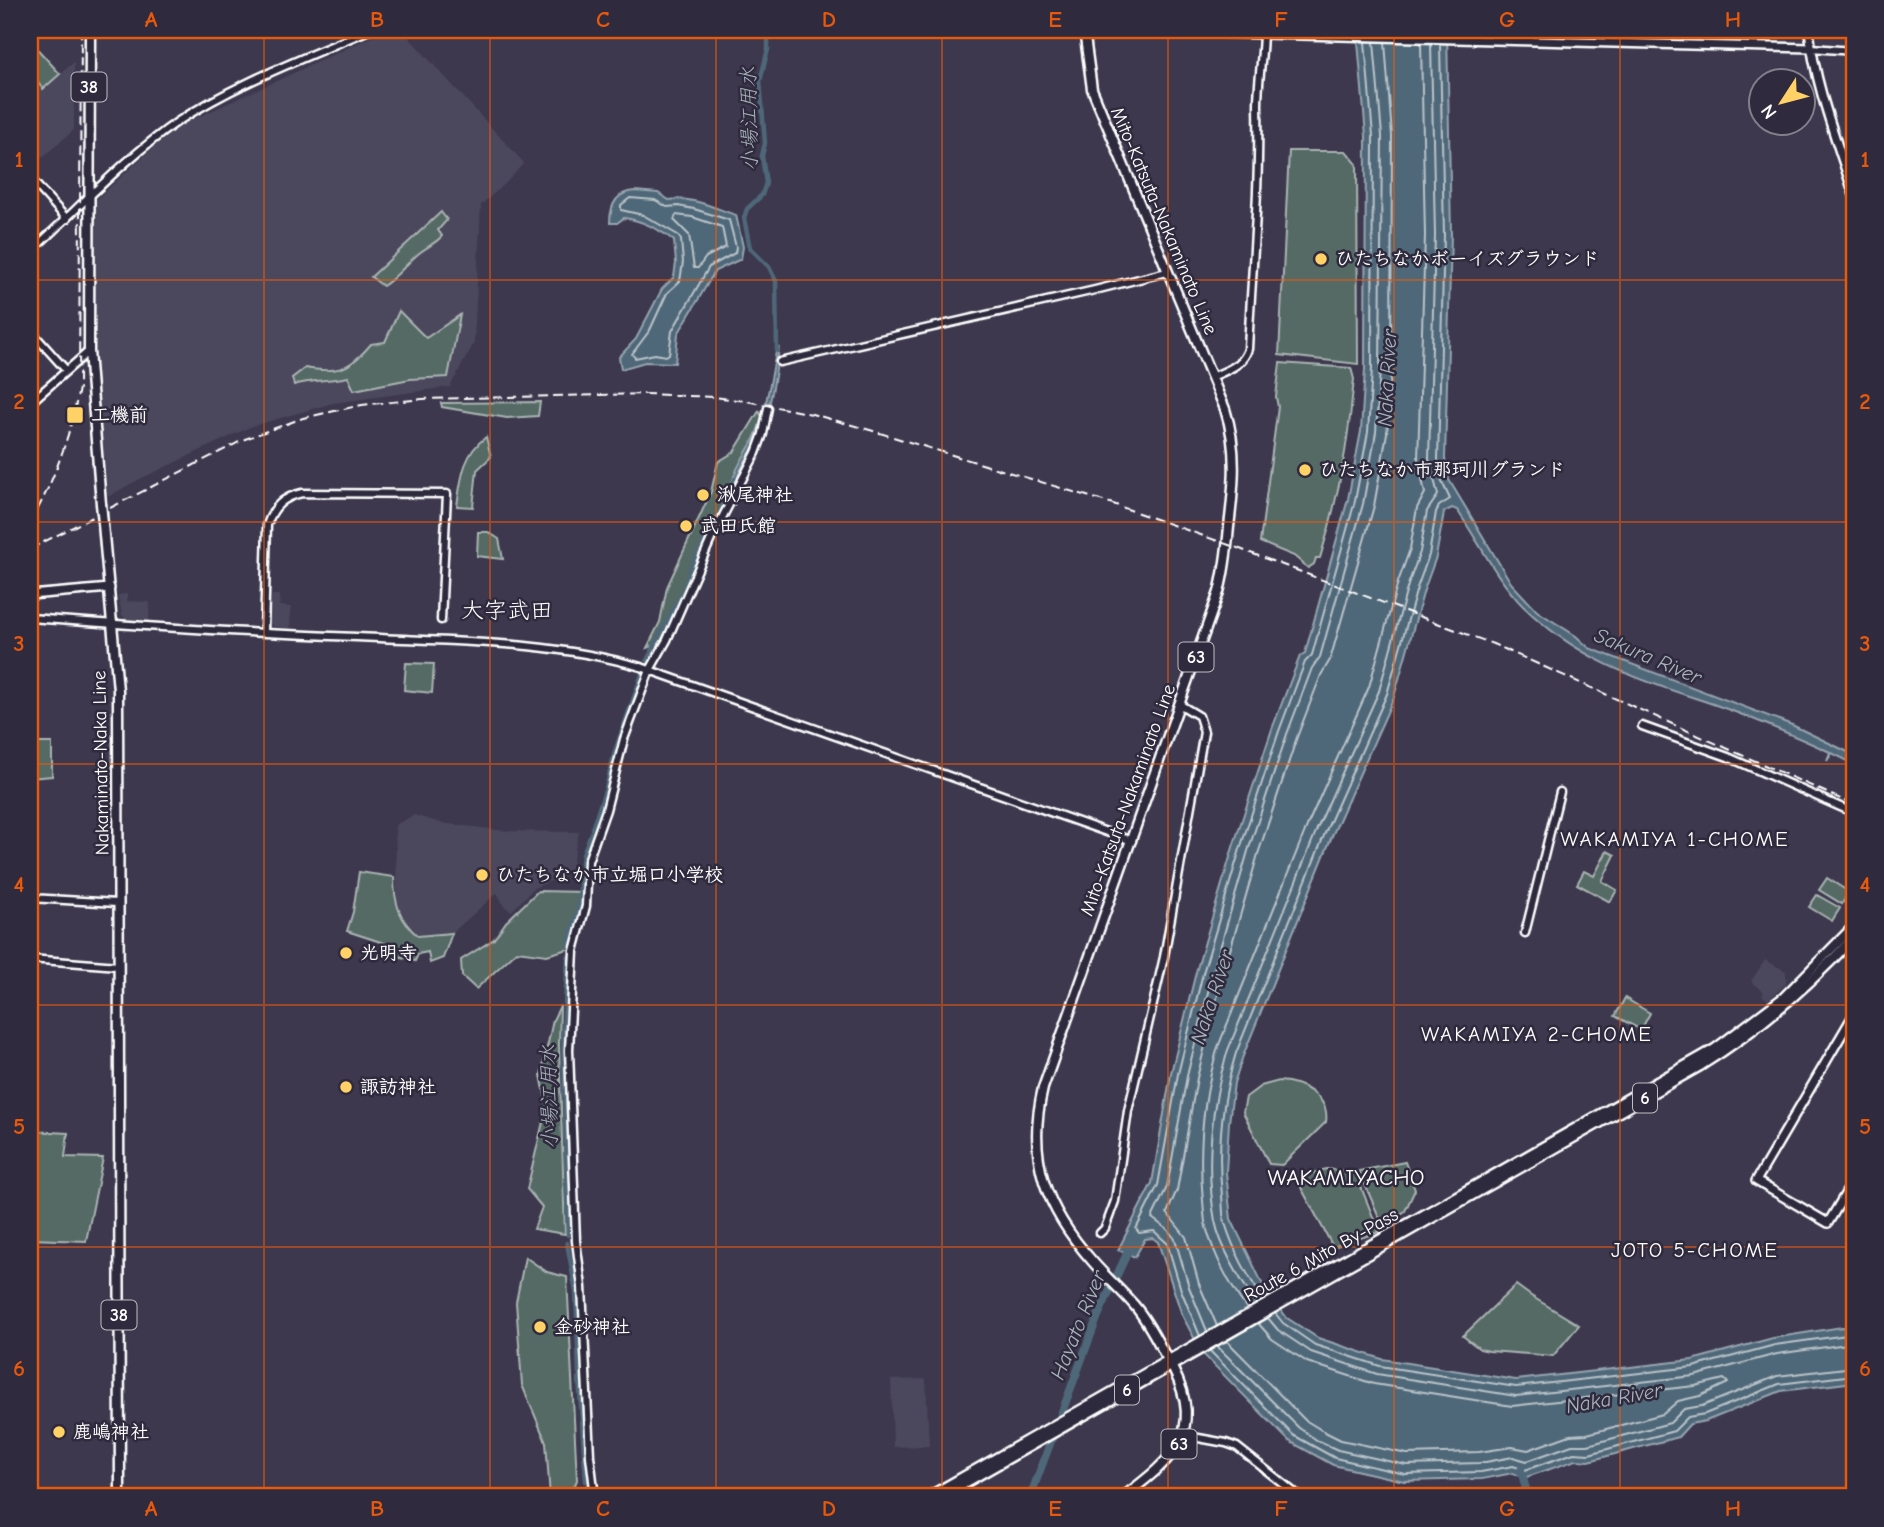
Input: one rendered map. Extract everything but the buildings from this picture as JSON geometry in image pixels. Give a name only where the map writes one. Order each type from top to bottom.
[{"type":"main road","name":"Nakaminato-Naka Line","points":[[90,30],[89,351],[118,690],[120,1497]]},
{"type":"main road","name":"Mito-Katsuta-Nakaminato Line","points":[[1084,30],[1092,89],[1212,377],[1230,426],[1235,452],[1235,476],[1223,578],[1044,1088],[1036,1132],[1039,1165],[1051,1204],[1064,1225],[1141,1314],[1165,1355]]},
{"type":"main road","points":[[1102,30],[1811,48]]},
{"type":"main road","points":[[1809,30],[1826,106],[1854,195]]},
{"type":"main road","points":[[30,594],[110,588]]},
{"type":"main road","name":"Route 6 Mito By-Pass","points":[[1463,1197],[1715,1049],[1783,998],[1854,926]]},
{"type":"main road","name":"Route 6 Mito By-Pass","points":[[1040,1436],[1077,1410],[1180,1356],[1723,1052],[1814,981],[1854,937]]},
{"type":"main road","points":[[1854,1014],[1756,1181],[1828,1223],[1850,1186],[1854,1188]]},
{"type":"main road","name":"Route 6 Mito By-Pass","points":[[928,1497],[1074,1420],[1180,1356]]},
{"type":"main road","name":"63","points":[[1123,1497],[1166,1463],[1175,1452],[1182,1435],[1185,1401],[1173,1369]]},
{"type":"main road","points":[[920,1497],[967,1477]]},
{"type":"main road","points":[[947,1497],[967,1477]]},
{"type":"main road","name":"Route 6 Mito By-Pass","points":[[940,1497],[967,1477]]},
{"type":"street","points":[[30,253],[160,136],[186,117],[230,91],[369,30]]},
{"type":"street","points":[[1212,377],[1237,366],[1246,356],[1248,349],[1263,32]]},
{"type":"street","points":[[1811,48],[1854,51]]},
{"type":"street","points":[[30,178],[67,219]]},
{"type":"street","points":[[780,362],[1167,272]]},
{"type":"street","points":[[30,330],[66,370]]},
{"type":"street","points":[[30,403],[89,351]]},
{"type":"street","points":[[595,1497],[590,1456],[582,1287],[576,1241],[569,1050],[574,951],[586,906],[587,861],[606,810],[624,740],[650,670],[683,604],[703,554],[757,453],[768,408]]},
{"type":"street","points":[[264,632],[267,525],[280,502],[302,493],[447,494],[441,620]]},
{"type":"street","points":[[30,618],[113,625],[557,648],[603,656],[650,670],[1132,841]]},
{"type":"street","points":[[1100,1233],[1105,1228],[1115,1201],[1128,1111],[1164,957],[1205,732],[1199,716],[1179,704]]},
{"type":"street","points":[[1642,726],[1739,761],[1854,813]]},
{"type":"street","points":[[1525,933],[1560,792]]},
{"type":"street","points":[[30,898],[117,903]]},
{"type":"street","points":[[30,959],[118,966]]},
{"type":"street","points":[[1182,1435],[1237,1447],[1300,1497]]},
{"type":"shaded area","points":[[386,30],[402,30],[524,163],[481,205],[474,343],[450,387],[333,403],[250,427],[108,497],[92,323],[96,200],[181,125]]},
{"type":"shaded area","points":[[74,62],[74,130],[30,168],[30,77],[42,90]]},
{"type":"shaded area","points":[[127,594],[127,601],[150,602],[149,621],[125,619],[118,595]]},
{"type":"shaded area","points":[[272,595],[280,595],[279,606],[291,607],[290,628],[274,627],[269,623]]},
{"type":"shaded area","name":"ひたちなか市立堀口小学校","points":[[414,815],[441,823],[507,831],[579,832],[570,873],[534,888],[512,911],[505,907],[497,893],[452,933],[418,936],[410,929],[397,906],[395,825]]},
{"type":"shaded area","points":[[1765,960],[1786,971],[1786,984],[1768,1000],[1762,995],[1764,992],[1751,981]]},
{"type":"shaded area","points":[[926,1379],[929,1446],[893,1447],[891,1380]]},
{"type":"green space","points":[[32,43],[60,74],[43,89],[30,74]]},
{"type":"green space","name":"ひたちなかボーイズグラウンド","points":[[1289,151],[1346,151],[1357,164],[1358,364],[1279,355]]},
{"type":"green space","points":[[441,212],[447,220],[438,230],[442,236],[439,239],[383,286],[371,277]]},
{"type":"green space","points":[[399,311],[426,338],[460,315],[448,377],[410,379],[354,390],[348,377],[294,385],[292,378],[305,368],[343,368],[357,359],[371,344],[385,342]]},
{"type":"green space","name":"ひたちなか市那珂川グランド","points":[[1280,363],[1351,368],[1354,379],[1346,447],[1332,514],[1320,558],[1316,558],[1314,564],[1308,568],[1294,556],[1260,542],[1278,407],[1276,397]]},
{"type":"green space","points":[[540,402],[538,416],[507,418],[442,407],[441,403]]},
{"type":"green space","points":[[759,411],[764,421],[759,441],[698,559],[680,604],[660,643],[647,648],[660,622],[667,587],[711,492],[718,462],[734,452]]},
{"type":"green space","points":[[486,437],[491,457],[477,470],[473,507],[457,506],[468,459]]},
{"type":"green space","points":[[478,532],[488,532],[499,539],[503,559],[477,556]]},
{"type":"green space","points":[[406,663],[434,664],[432,693],[404,690]]},
{"type":"green space","points":[[30,743],[52,743],[52,776],[30,778]]},
{"type":"green space","points":[[1607,851],[1615,855],[1602,881],[1617,890],[1610,902],[1577,884],[1584,871],[1594,876]]},
{"type":"green space","points":[[359,872],[394,877],[399,910],[406,924],[418,936],[452,933],[443,958],[430,963],[428,952],[418,954],[415,961],[391,954],[393,946],[347,931]]},
{"type":"green space","points":[[1827,878],[1849,892],[1842,904],[1819,890]]},
{"type":"green space","points":[[538,891],[584,892],[572,948],[547,955],[517,951],[476,989],[462,976],[461,960],[494,939],[506,922]]},
{"type":"green space","points":[[1817,895],[1840,908],[1832,921],[1809,907]]},
{"type":"green space","points":[[1625,998],[1650,1013],[1641,1030],[1615,1016]]},
{"type":"green space","points":[[560,1006],[565,1234],[534,1229],[542,1207],[527,1189],[547,1105],[541,1075],[553,1020]]},
{"type":"green space","points":[[1279,1081],[1296,1084],[1312,1092],[1319,1098],[1326,1113],[1326,1122],[1282,1165],[1269,1164],[1243,1112],[1246,1097],[1261,1086]]},
{"type":"green space","points":[[30,1131],[68,1133],[65,1157],[103,1158],[86,1241],[30,1239]]},
{"type":"green space","points":[[1405,1162],[1415,1190],[1405,1211],[1383,1226],[1359,1171]]},
{"type":"green space","points":[[1326,1169],[1355,1172],[1379,1232],[1333,1247],[1296,1178]]},
{"type":"green space","points":[[525,1257],[547,1272],[567,1277],[577,1480],[570,1497],[550,1497],[546,1442],[522,1385],[516,1302]]},
{"type":"green space","points":[[1516,1285],[1579,1325],[1553,1356],[1480,1349],[1463,1336]]},
{"type":"water","name":"Naka River","points":[[1357,30],[1447,30],[1451,235],[1445,459],[1449,480],[1511,583],[1537,611],[1576,636],[1589,648],[1792,725],[1854,755],[1854,764],[1832,753],[1827,761],[1830,752],[1733,711],[1628,674],[1584,652],[1543,624],[1513,595],[1457,510],[1452,508],[1444,512],[1436,557],[1394,697],[1332,836],[1234,1083],[1226,1172],[1231,1219],[1264,1287],[1287,1318],[1318,1338],[1382,1359],[1516,1380],[1692,1360],[1773,1338],[1842,1327],[1854,1328],[1854,1382],[1781,1391],[1706,1421],[1690,1424],[1678,1437],[1589,1461],[1576,1460],[1524,1478],[1513,1473],[1482,1479],[1404,1481],[1333,1465],[1289,1441],[1202,1353],[1182,1315],[1158,1242],[1153,1238],[1145,1239],[1135,1257],[1118,1250],[1152,1183],[1171,1073],[1196,972],[1272,729],[1300,656],[1305,653],[1348,499],[1361,431],[1365,369],[1366,136]]},
{"type":"water","points":[[635,191],[658,193],[669,200],[694,201],[736,215],[743,247],[741,259],[715,271],[678,334],[675,363],[645,362],[621,369],[619,357],[636,339],[662,289],[674,277],[676,263],[674,241],[663,233],[630,219],[624,218],[617,223],[610,223],[615,201],[623,194]]},
{"type":"water","points":[[777,346],[776,369],[765,419],[735,485],[732,483],[736,471],[762,419]]},
{"type":"waterway","name":"小場江用水","points":[[768,30],[768,49],[760,81],[765,143],[762,156],[766,183],[762,195],[747,209],[744,218],[750,248],[769,267],[776,281],[777,351]]},
{"type":"waterway","name":"小場江用水","points":[[647,660],[685,587],[690,568],[732,490],[735,479]]},
{"type":"waterway","name":"小場江用水","points":[[592,829],[642,674]]},
{"type":"waterway","name":"小場江用水","points":[[580,879],[583,854],[591,833]]},
{"type":"waterway","name":"小場江用水","points":[[568,947],[578,907],[580,882]]},
{"type":"waterway","name":"小場江用水","points":[[568,957],[563,1035],[568,1235]]},
{"type":"waterway","name":"小場江用水","points":[[567,1243],[576,1292],[579,1373]]},
{"type":"waterway","name":"Hayato River","points":[[1030,1497],[1098,1316],[1131,1245]]},
{"type":"waterway","name":"小場江用水","points":[[579,1377],[586,1481]]},
{"type":"waterway","points":[[1521,1470],[1528,1497]]},
{"type":"waterway","name":"小場江用水","points":[[587,1486],[589,1497]]},
{"type":"railway","points":[[30,523],[47,491],[60,457],[79,388],[81,30]]},
{"type":"railway","points":[[30,549],[245,439],[303,418],[362,405],[422,399],[646,394],[746,401],[812,414],[870,430],[1110,503],[1232,546],[1493,644],[1854,805]]},
{"type":"place","name":"ひたちなかボーイズグラウンド","points":[[1321,259]]},
{"type":"place","name":"工機前","points":[[75,415]]},
{"type":"place","name":"ひたちなか市那珂川グランド","points":[[1305,470]]},
{"type":"place","name":"湫尾神社","points":[[703,495]]},
{"type":"place","name":"武田氏館","points":[[686,526]]},
{"type":"place","name":"ひたちなか市立堀口小学校","points":[[482,875]]},
{"type":"place","name":"光明寺","points":[[346,953]]},
{"type":"place","name":"諏訪神社","points":[[346,1087]]},
{"type":"place","name":"金砂神社","points":[[540,1327]]},
{"type":"place","name":"鹿嶋神社","points":[[59,1432]]},
{"type":"district","name":"大字武田","points":[[507,610]]},
{"type":"district","name":"WAKAMIYA 1-CHOME","points":[[1675,839]]},
{"type":"district","name":"WAKAMIYA 2-CHOME","points":[[1537,1034]]},
{"type":"district","name":"WAKAMIYACHO","points":[[1346,1177]]},
{"type":"district","name":"JOTO 5-CHOME","points":[[1695,1250]]},
{"type":"water label","name":"Sakura River","points":[[1648,656]]}]
